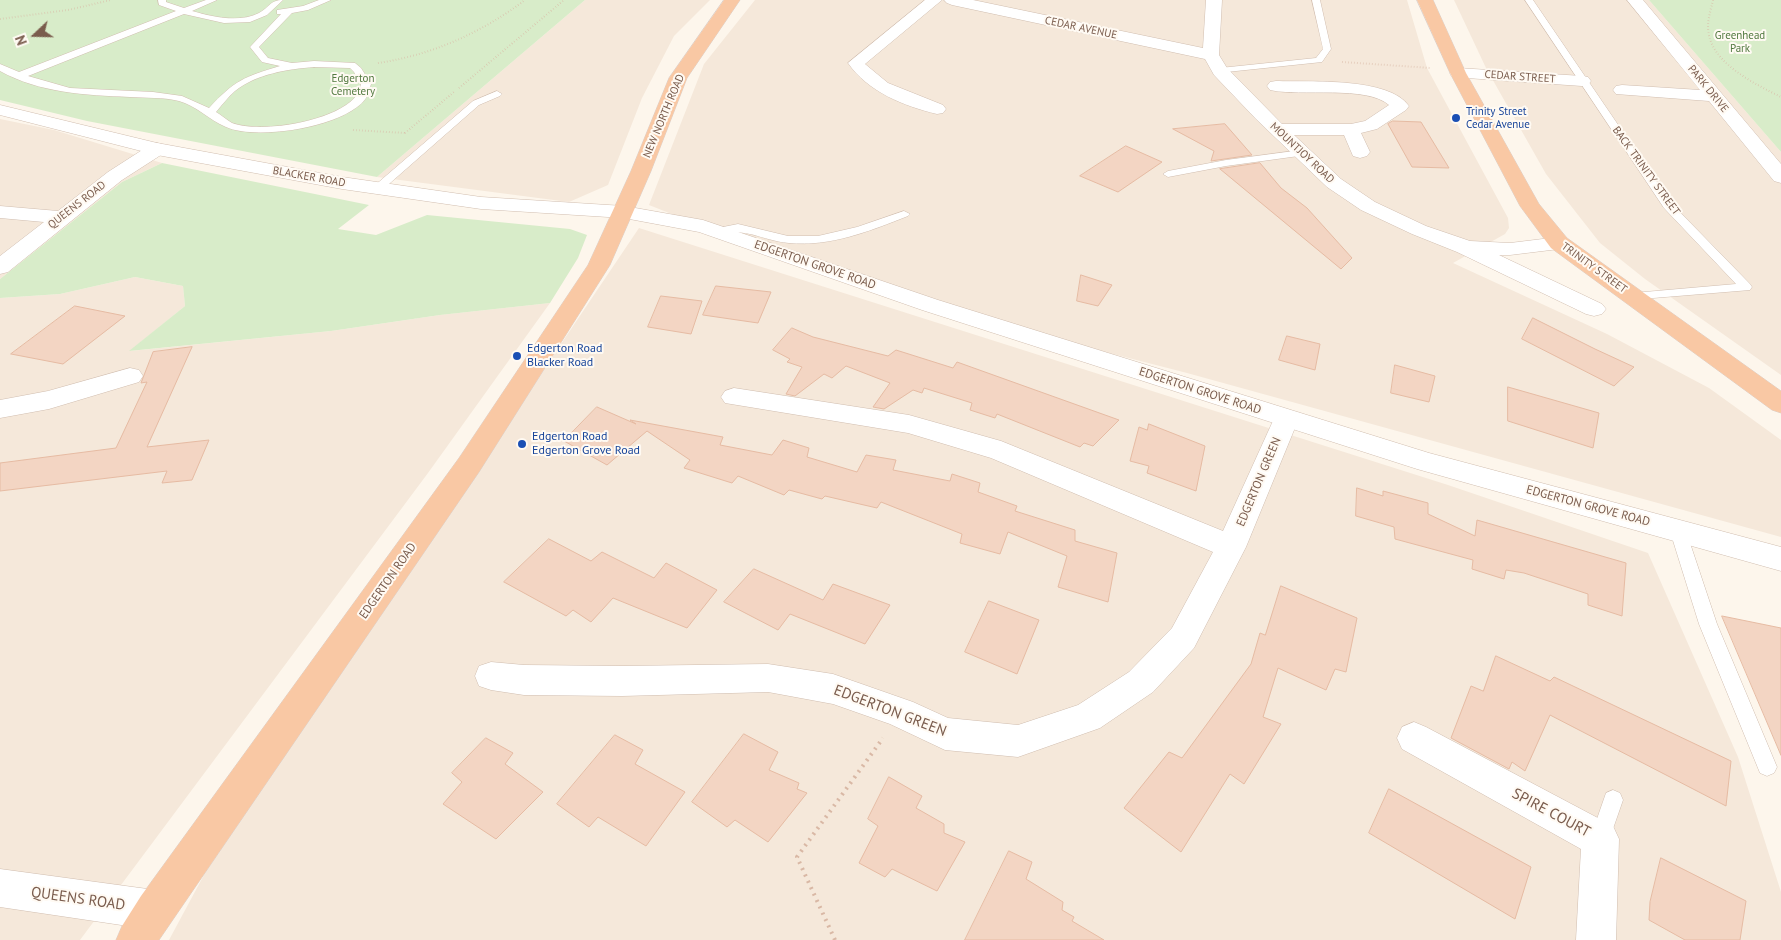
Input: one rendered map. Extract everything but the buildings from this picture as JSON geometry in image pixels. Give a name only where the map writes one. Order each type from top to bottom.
[{"type":"highway","name":"NEW NORTH ROAD","points":[[624,212],[678,78],[732,0]]},
{"type":"highway","name":"TRINITY STREET","points":[[1425,0],[1457,71],[1530,206],[1559,244],[1781,404]]},
{"type":"highway","name":"EDGERTON ROAD","points":[[146,925],[474,457],[599,265],[624,212]]},
{"type":"street","points":[[934,0],[856,63],[864,75],[881,88],[937,109]]},
{"type":"street","name":"CEDAR AVENUE","points":[[952,0],[1215,63]]},
{"type":"street","points":[[1214,0],[1215,63]]},
{"type":"street","name":"PARK DRIVE","points":[[1635,0],[1781,177]]},
{"type":"street","name":"MOUNTJOY ROAD","points":[[1215,63],[1276,129],[1334,183],[1355,199],[1419,230],[1465,247],[1594,309]]},
{"type":"street","name":"CEDAR STREET","points":[[1457,71],[1582,81]]},
{"type":"street","points":[[1276,86],[1368,90],[1390,97],[1400,106],[1371,125],[1351,130],[1276,129]]},
{"type":"street","points":[[1622,90],[1713,96]]},
{"type":"street","name":"BLACKER ROAD","points":[[0,110],[157,149],[376,189],[481,203],[624,212]]},
{"type":"street","points":[[1351,130],[1360,152]]},
{"type":"street","name":"QUEENS ROAD","points":[[0,267],[115,176],[157,149]]},
{"type":"street","points":[[0,212],[61,217]]},
{"type":"street","name":"EDGERTON GROVE ROAD","points":[[624,212],[703,226],[930,305],[1427,462],[1781,559]]},
{"type":"street","name":"MOUNTJOY ROAD","points":[[1465,247],[1510,249],[1559,244]]},
{"type":"street","points":[[0,409],[49,400],[130,376]]},
{"type":"street","points":[[734,397],[908,424],[1001,451],[1231,547]]},
{"type":"street","name":"EDGERTON GREEN","points":[[491,676],[524,680],[622,681],[768,678],[833,689],[901,713],[946,734],[1018,741],[1088,717],[1141,682],[1183,638],[1231,547],[1286,418]]},
{"type":"street","name":"SPIRE COURT","points":[[1414,738],[1600,839],[1596,940]]},
{"type":"street","name":"QUEENS ROAD","points":[[0,888],[146,925]]},
{"type":"lane","points":[[162,0],[162,3],[182,12],[207,19],[238,20],[289,11],[327,0]]},
{"type":"lane","points":[[21,75],[213,0]]},
{"type":"lane","points":[[261,16],[279,0]]},
{"type":"lane","points":[[1215,63],[1318,60],[1327,49],[1316,0]]},
{"type":"lane","name":"BACK TRINITY STREET","points":[[1529,0],[1668,206],[1746,287],[1633,297]]},
{"type":"lane","points":[[289,11],[254,47],[265,60],[290,66]]},
{"type":"lane","points":[[0,67],[8,72],[48,86],[70,91],[153,95],[182,100],[210,112],[229,125],[258,130],[293,128],[324,119],[350,107],[363,95],[366,84],[352,65],[314,64],[290,66],[244,82],[232,89],[210,112]]},
{"type":"lane","points":[[376,189],[476,103],[497,94]]},
{"type":"lane","points":[[1168,174],[1226,163],[1302,154]]},
{"type":"lane","points":[[717,231],[731,227],[741,227],[787,239],[814,241],[868,229],[904,214]]},
{"type":"lane","points":[[1678,531],[1708,624],[1767,767]]},
{"type":"lane","points":[[1600,839],[1612,800]]},
{"type":"path","points":[[0,19],[59,12],[111,0]]},
{"type":"path","points":[[352,65],[381,63],[433,50],[482,29],[525,0]]},
{"type":"path","points":[[405,133],[564,0]]},
{"type":"path","points":[[1713,0],[1708,29],[1720,58],[1744,78],[1781,97]]},
{"type":"path","points":[[1318,60],[1457,71]]},
{"type":"path","points":[[835,940],[797,857],[901,713]]},
{"type":"shaded area","points":[[585,0],[710,0],[674,36],[642,98],[608,185],[569,202],[377,177]]},
{"type":"shaded area","points":[[755,0],[1407,0],[1427,68],[1508,218],[1509,228],[1505,234],[1453,263],[1607,334],[1709,388],[1781,440],[1781,537],[1187,373],[861,289],[649,205],[704,64]]},
{"type":"shaded area","points":[[1454,0],[1649,0],[1781,152],[1781,375],[1645,279],[1600,243],[1546,174],[1486,68]]},
{"type":"shaded area","points":[[0,119],[54,130],[162,163],[122,182],[0,279]]},
{"type":"shaded area","points":[[639,228],[1448,485],[1648,553],[1738,757],[1781,892],[1781,940],[169,940],[205,873]]},
{"type":"shaded area","points":[[135,277],[183,286],[185,306],[130,351],[331,331],[440,315],[550,303],[428,473],[80,940],[0,940],[0,298],[60,294]]},
{"type":"green space","name":"Edgerton Cemetery","points":[[0,0],[585,0],[377,177],[87,121],[0,100]]},
{"type":"green space","name":"Greenhead Park","points":[[1649,0],[1781,0],[1781,152]]},
{"type":"green space","points":[[162,163],[369,205],[338,229],[376,235],[427,215],[570,229],[587,235],[578,258],[550,303],[440,315],[331,331],[129,351],[185,306],[183,286],[135,277],[60,294],[0,298],[0,279],[122,182]]},
{"type":"place","name":"Trinity Street Cedar Avenue","points":[[1456,118]]},
{"type":"place","name":"Edgerton Road Blacker Road","points":[[517,356]]},
{"type":"place","name":"Edgerton Road Edgerton Grove Road","points":[[522,444]]}]
